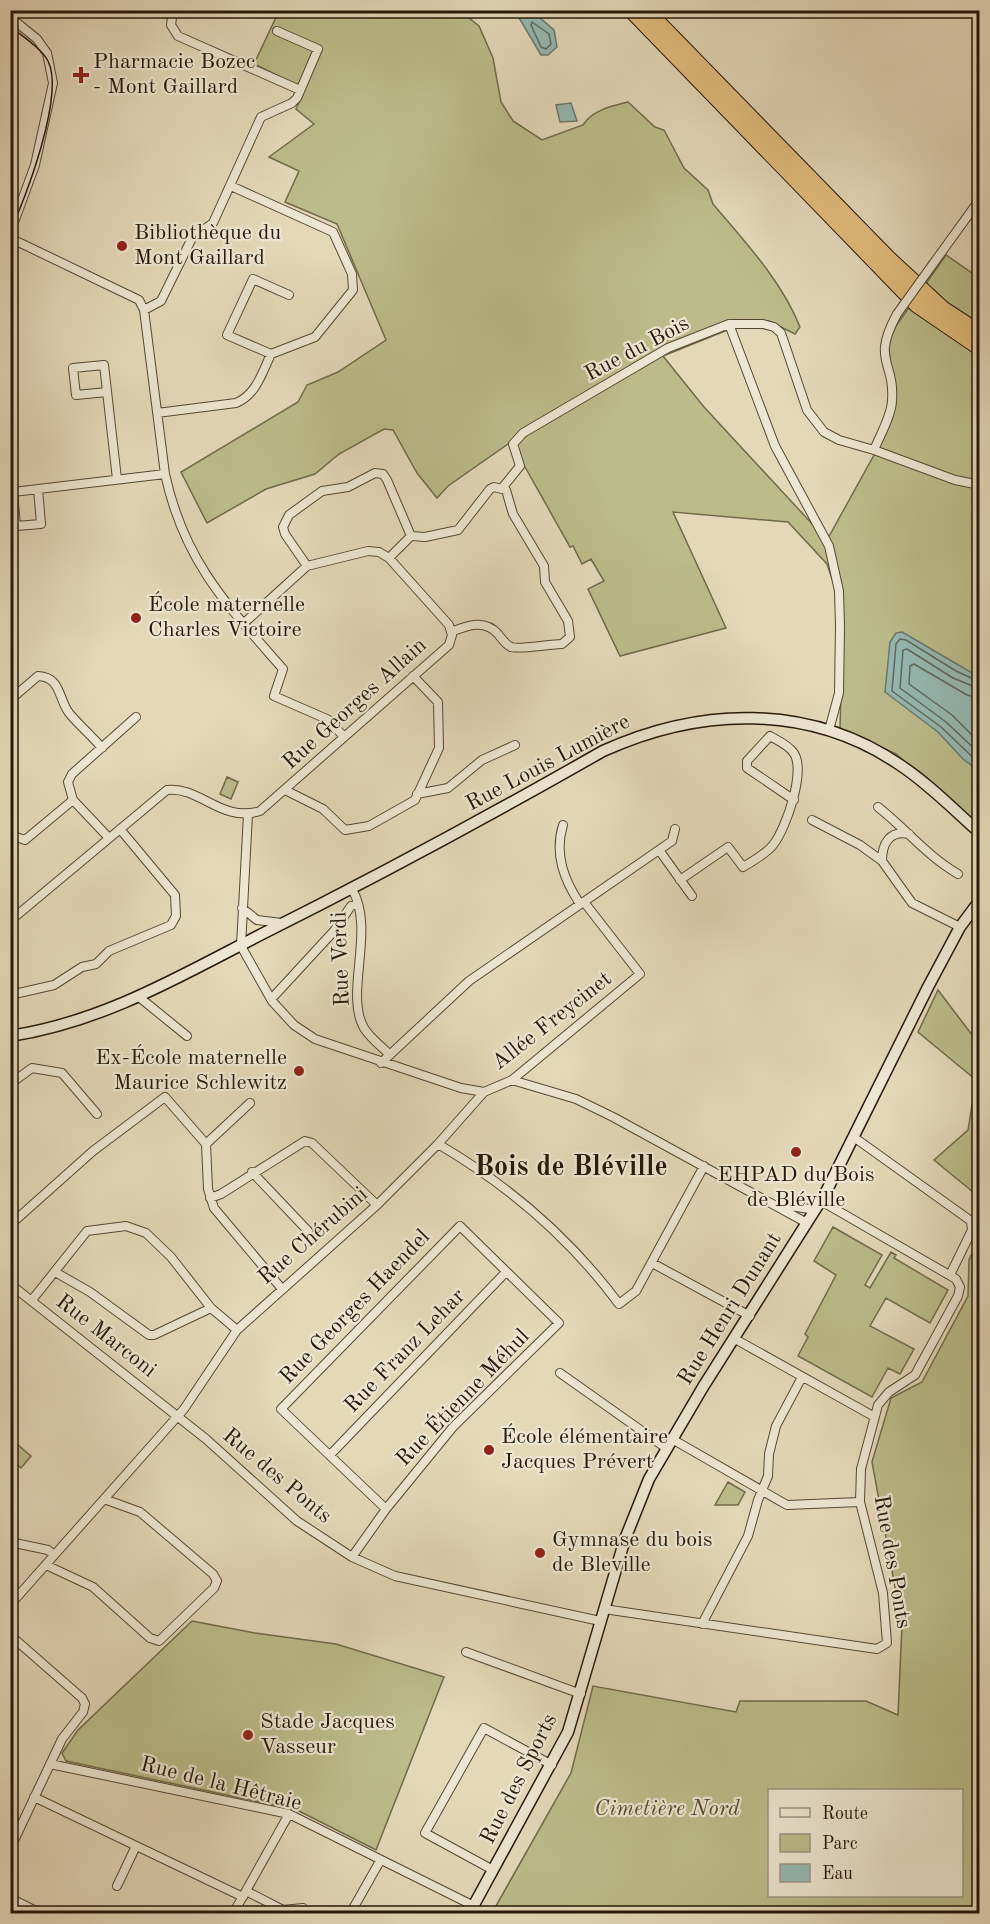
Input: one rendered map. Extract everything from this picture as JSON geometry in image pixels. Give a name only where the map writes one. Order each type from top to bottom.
[{"type":"highway","points":[[631,10],[917,305],[980,348]]},
{"type":"highway","points":[[646,10],[888,258],[943,309],[980,333]]},
{"type":"street","points":[[173,10],[171,25],[178,36],[300,90]]},
{"type":"street","points":[[10,17],[37,39],[47,53],[53,83],[35,165],[13,225],[11,241],[139,300],[144,310],[165,474],[171,500],[190,550],[219,595],[283,669],[274,696],[329,720],[344,737]]},
{"type":"street","points":[[144,310],[161,300],[168,291],[192,238],[213,223],[261,117],[292,103],[300,90],[318,50],[277,32]]},
{"type":"street","points":[[157,413],[236,404],[246,399],[254,390],[271,354],[315,337],[353,290],[352,274],[333,232],[231,186]]},
{"type":"street","points":[[874,450],[892,401],[883,351],[885,340],[897,314],[980,199]]},
{"type":"street","points":[[271,354],[227,335],[253,279],[289,295]]},
{"type":"street","points":[[729,324],[775,446],[829,546],[839,591],[840,626],[839,693],[829,730]]},
{"type":"street","name":"Rue du Bois","points":[[503,487],[520,466],[513,444],[523,433],[668,348],[729,324],[763,324],[774,327],[781,333],[802,398],[814,422],[839,440],[874,450],[955,480],[980,485]]},
{"type":"street","points":[[107,392],[76,394],[73,368],[104,365],[117,479]]},
{"type":"street","points":[[307,566],[285,534],[283,527],[289,514],[322,491],[348,487],[375,473],[383,474],[387,480],[411,536]]},
{"type":"street","points":[[39,489],[41,524],[16,526],[13,492],[165,474]]},
{"type":"street","points":[[243,624],[307,566],[368,551],[380,552],[389,558],[411,536],[425,537],[458,530],[490,489],[503,487],[513,514],[544,566],[545,582],[568,621],[570,637],[562,645],[539,644],[518,648],[508,646],[491,626],[483,624],[451,632]]},
{"type":"street","name":"Rue Georges Allain","points":[[248,814],[260,811],[285,790],[449,645],[451,632],[449,625],[389,558]]},
{"type":"street","points":[[10,700],[38,676],[50,678],[60,689],[68,711],[102,748]]},
{"type":"street","points":[[285,790],[323,809],[345,830],[369,826],[415,800],[439,748],[440,736],[438,702],[413,676]]},
{"type":"street","points":[[109,838],[73,800],[68,782],[72,774],[136,717]]},
{"type":"street","name":"Rue Louis Lumière","points":[[10,1036],[67,1025],[139,997],[293,921],[603,751],[633,738],[684,723],[736,717],[788,720],[829,730],[865,744],[900,765],[980,833]]},
{"type":"street","points":[[680,880],[728,847],[743,867],[772,847],[794,800],[797,759],[793,751],[770,736],[747,762],[747,768],[794,800]]},
{"type":"street","points":[[417,794],[448,788],[482,760],[515,745]]},
{"type":"street","points":[[10,921],[171,789],[238,815],[248,814],[241,946],[272,1001],[294,1025],[315,1039],[381,1063],[461,1088],[484,1092]]},
{"type":"street","points":[[10,835],[25,840],[73,800]]},
{"type":"street","points":[[878,807],[910,834],[927,853],[958,874]]},
{"type":"street","points":[[812,820],[860,845],[882,861],[912,903],[960,927]]},
{"type":"street","points":[[563,825],[559,838],[561,863],[571,890],[582,903]]},
{"type":"street","points":[[10,995],[54,985],[82,967],[96,964],[109,951],[171,926],[176,916],[175,895],[120,829]]},
{"type":"street","points":[[381,1063],[468,981],[672,841],[675,829]]},
{"type":"street","points":[[882,861],[882,847],[889,838],[895,834],[910,834]]},
{"type":"street","points":[[659,850],[692,896]]},
{"type":"street","name":"Rue Verdi","points":[[352,889],[358,904],[362,950],[358,1006],[364,1028],[390,1055]]},
{"type":"street","name":"Rue Henri Dunant","points":[[600,1622],[633,1517],[669,1443],[818,1205],[855,1138],[928,987],[960,927],[980,900]]},
{"type":"street","name":"Allée Freycinet","points":[[484,1092],[512,1080],[640,974],[582,903]]},
{"type":"street","points":[[274,994],[334,931],[351,906],[358,904]]},
{"type":"street","points":[[242,908],[257,920],[267,923],[293,921]]},
{"type":"street","points":[[139,997],[187,1036]]},
{"type":"street","points":[[10,1084],[32,1068],[62,1073],[97,1114]]},
{"type":"street","points":[[512,1080],[576,1099],[807,1223]]},
{"type":"street","name":"Rue Chérubini","points":[[10,1605],[178,1416],[237,1330],[326,1253],[377,1204],[438,1144],[484,1092]]},
{"type":"street","points":[[12,1220],[93,1151],[165,1097],[206,1144],[210,1198],[214,1208],[282,1289]]},
{"type":"street","points":[[206,1144],[250,1104]]},
{"type":"street","points":[[772,1203],[818,1205],[950,1275],[972,1230],[971,1221],[855,1138]]},
{"type":"street","points":[[210,1198],[221,1194],[252,1172],[304,1141],[312,1143],[377,1204]]},
{"type":"street","points":[[438,1144],[473,1164],[531,1208],[579,1256],[619,1304],[636,1291],[704,1166]]},
{"type":"street","points":[[252,1172],[308,1231]]},
{"type":"street","points":[[32,1300],[87,1231],[96,1232],[126,1226],[146,1233],[171,1257],[211,1308],[237,1330]]},
{"type":"street","name":"Rue Georges Haendel","points":[[386,1509],[281,1409],[460,1226],[559,1323]]},
{"type":"street","points":[[652,1263],[750,1316]]},
{"type":"street","points":[[55,1272],[90,1292],[149,1335],[154,1335],[211,1308]]},
{"type":"street","name":"Rue Franz Lehar","points":[[330,1455],[506,1272]]},
{"type":"street","name":"Rue des Ponts","points":[[604,1609],[877,1649],[884,1647],[889,1637],[860,1502],[861,1469],[873,1416],[889,1392],[915,1375],[958,1296],[959,1282],[950,1275]]},
{"type":"street","name":"Rue Marconi","points":[[10,1284],[178,1416]]},
{"type":"street","name":"Rue Étienne Méhul","points":[[352,1557],[386,1509],[453,1427],[559,1323]]},
{"type":"street","points":[[735,1339],[873,1416]]},
{"type":"street","points":[[560,1373],[669,1443],[711,1462],[787,1505],[860,1502]]},
{"type":"street","points":[[702,1623],[748,1536],[768,1476],[769,1454],[776,1426],[802,1377]]},
{"type":"street","name":"Rue des Ponts","points":[[178,1416],[297,1521],[352,1557],[395,1576],[600,1622]]},
{"type":"street","points":[[46,1565],[93,1587],[150,1638],[159,1641],[214,1588],[217,1581],[213,1574],[140,1512],[104,1499]]},
{"type":"street","points":[[10,1542],[48,1550],[54,1555]]},
{"type":"street","name":"Rue des Sports","points":[[471,1910],[568,1732],[581,1694],[600,1622]]},
{"type":"street","points":[[10,1635],[82,1698],[85,1704],[50,1764],[13,1837],[10,1850]]},
{"type":"street","points":[[466,1653],[581,1694]]},
{"type":"street","points":[[493,1870],[425,1833],[484,1728],[552,1765]]},
{"type":"street","name":"Rue de la Hêtraie","points":[[50,1764],[289,1814],[471,1910]]},
{"type":"street","points":[[34,1797],[244,1894],[284,1910],[303,1908]]},
{"type":"street","points":[[234,1914],[289,1814]]},
{"type":"street","points":[[117,1886],[136,1846]]},
{"type":"street","points":[[351,1914],[380,1861]]},
{"type":"street","points":[[10,1898],[42,1914]]},
{"type":"green space","points":[[279,11],[460,11],[479,26],[493,58],[501,102],[513,121],[542,140],[583,125],[603,109],[628,102],[655,127],[664,130],[684,168],[708,190],[713,204],[773,278],[800,327],[795,334],[769,321],[725,331],[663,356],[704,407],[827,540],[874,455],[896,404],[888,343],[896,326],[946,255],[979,278],[979,825],[896,754],[840,729],[843,611],[827,564],[788,522],[673,512],[726,628],[620,656],[588,589],[604,581],[591,559],[582,564],[573,546],[570,547],[511,442],[448,486],[437,498],[417,473],[393,430],[384,429],[339,454],[315,474],[266,489],[207,523],[181,472],[298,402],[307,385],[338,372],[386,340],[337,224],[285,202],[299,171],[269,157],[314,124],[296,109],[305,89],[254,64]]},
{"type":"green space","points":[[227,777],[238,782],[231,799],[220,794]]},
{"type":"green space","points":[[938,990],[979,1044],[979,1197],[934,1160],[968,1130],[976,1080],[918,1032]]},
{"type":"green space","points":[[833,1227],[882,1255],[865,1285],[870,1288],[891,1252],[896,1255],[894,1258],[948,1290],[930,1323],[886,1298],[870,1326],[914,1349],[900,1374],[888,1368],[872,1397],[798,1356],[808,1337],[805,1334],[836,1275],[814,1261]]},
{"type":"green space","name":"Cimetière Nord","points":[[979,1238],[979,1913],[492,1913],[571,1773],[593,1686],[736,1712],[740,1701],[866,1701],[898,1715],[902,1625],[872,1462],[891,1398],[922,1382],[968,1296],[969,1260]]},
{"type":"green space","points":[[11,1439],[31,1456],[21,1468],[11,1459]]},
{"type":"green space","points":[[728,1482],[745,1492],[738,1505],[715,1505]]},
{"type":"green space","name":"Stade Jacques Vasseur","points":[[192,1621],[255,1633],[336,1644],[444,1677],[376,1850],[297,1810],[66,1761],[62,1753],[78,1730]]},
{"type":"water","points":[[515,11],[532,11],[554,30],[557,47],[548,55],[541,55]]},
{"type":"water","points":[[571,103],[577,121],[560,122],[556,105]]},
{"type":"water","points":[[902,632],[979,677],[979,771],[963,759],[938,732],[885,692],[890,642],[896,633]]},
{"type":"tram line","points":[[10,26],[45,56],[52,76],[48,121],[34,171],[10,231]]},
{"type":"place","name":"Pharmacie Bozec - Mont Gaillard","points":[[81,75]]},
{"type":"place","name":"Bibliothèque du Mont Gaillard","points":[[122,246]]},
{"type":"place","name":"École maternelle Charles Victoire","points":[[136,618]]},
{"type":"place","name":"Ex-École maternelle Maurice Schlewitz","points":[[299,1071]]},
{"type":"place","name":"EHPAD du Bois de Bléville","points":[[796,1152]]},
{"type":"place","name":"École élémentaire Jacques Prévert","points":[[489,1450]]},
{"type":"place","name":"Gymnase du bois de Bleville","points":[[540,1553]]},
{"type":"place","name":"Stade Jacques Vasseur","points":[[248,1735]]},
{"type":"district","name":"Bois de Bléville","points":[[571,1168]]}]
